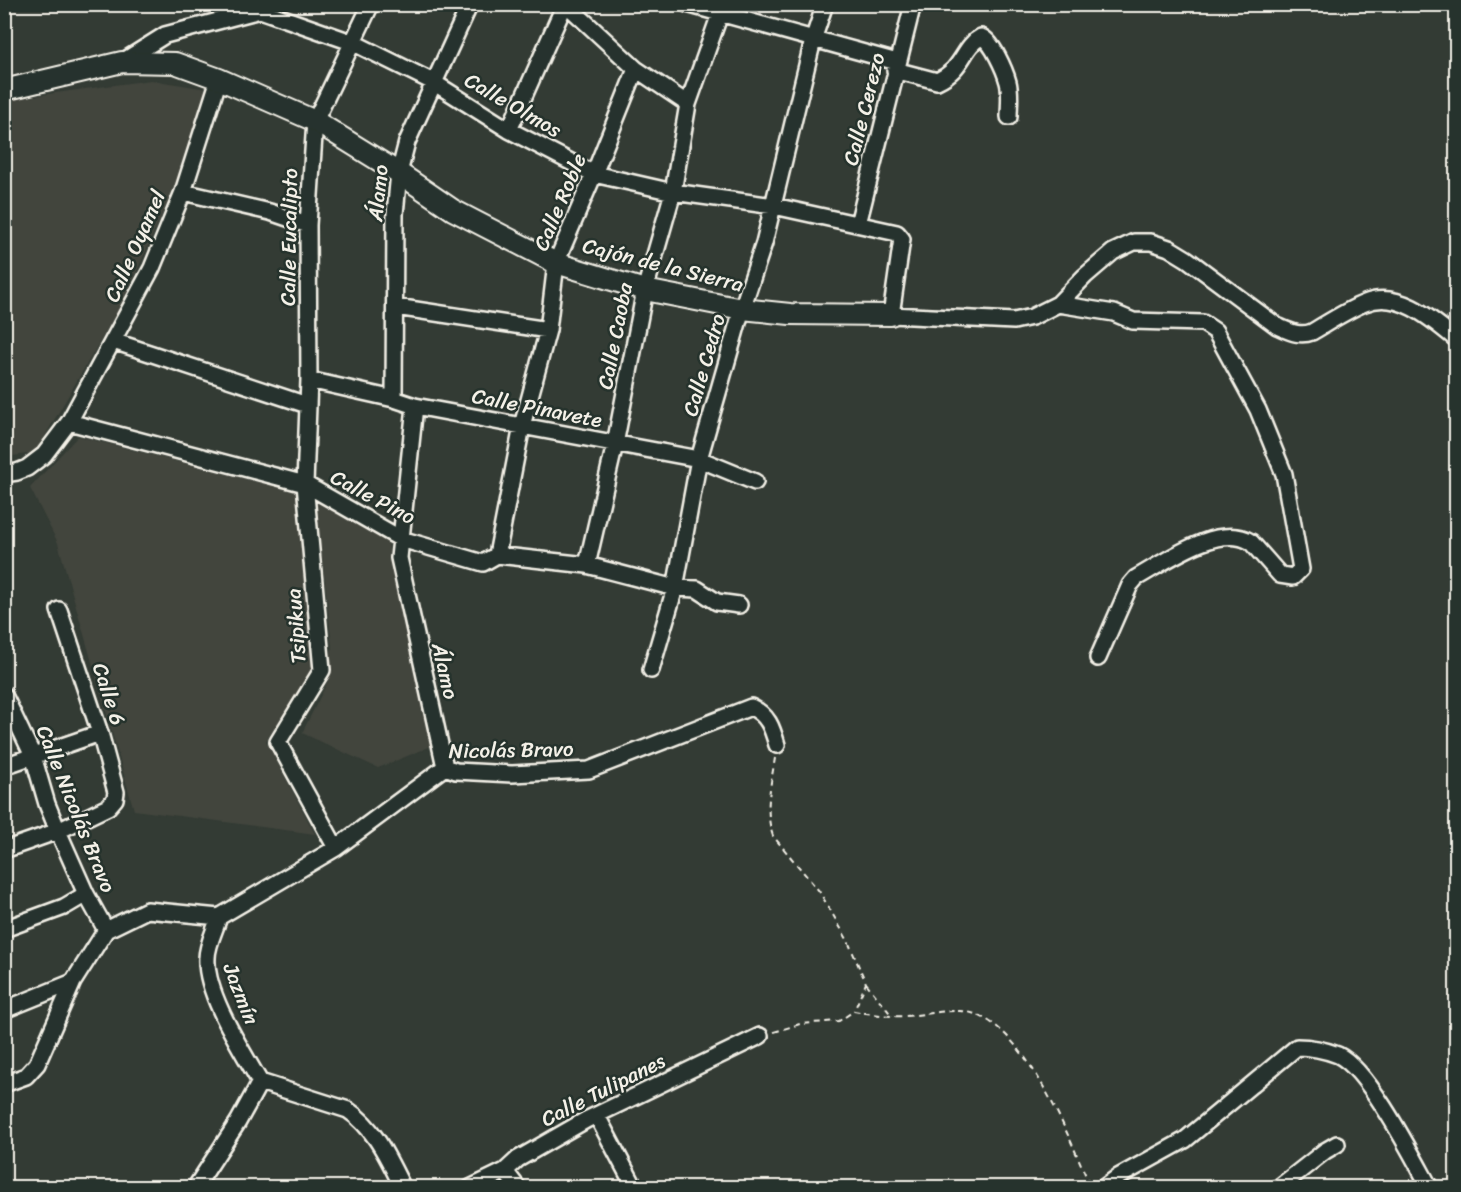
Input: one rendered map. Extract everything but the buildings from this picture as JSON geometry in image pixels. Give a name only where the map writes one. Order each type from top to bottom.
[{"type":"street","name":"Calle Eucalipto","points":[[305,484],[309,380],[308,225],[315,121],[371,4]]},
{"type":"street","name":"Álamo","points":[[394,399],[395,214],[399,172],[407,142],[470,4]]},
{"type":"street","points":[[509,130],[566,4],[636,69],[688,104]]},
{"type":"street","points":[[687,4],[813,39],[937,81],[952,72],[962,62],[974,41],[981,37],[986,38],[992,45],[1008,82],[1009,117]]},
{"type":"street","name":"Calle Cedro","points":[[651,670],[675,588],[699,459],[774,206],[813,39],[825,4]]},
{"type":"street","name":"Calle Cerezo","points":[[858,224],[913,4]]},
{"type":"street","name":"Calle Olmos","points":[[122,62],[165,35],[259,6],[354,43],[433,82],[509,130],[594,174],[673,192],[774,206],[858,224],[900,236],[902,239],[891,315]]},
{"type":"street","name":"Calle Caoba","points":[[586,565],[615,444],[645,290],[673,192],[688,104],[720,14]]},
{"type":"street","name":"Cajón de la Sierra","points":[[4,90],[122,62],[175,63],[219,79],[315,121],[399,172],[453,210],[556,262],[645,290],[742,309],[790,314],[891,315]]},
{"type":"street","name":"Calle Roble","points":[[497,555],[522,426],[548,330],[556,262],[636,69]]},
{"type":"street","name":"Calle Oyamel","points":[[69,422],[153,268],[183,192],[219,79]]},
{"type":"street","points":[[183,192],[270,212],[308,225]]},
{"type":"street","points":[[891,315],[1014,321],[1032,317],[1058,304],[1113,252],[1134,242],[1151,242],[1169,248],[1277,326],[1294,333],[1304,335],[1312,332],[1367,302],[1380,300],[1406,304],[1438,324],[1456,339]]},
{"type":"street","points":[[1058,304],[1114,313],[1133,321],[1203,323],[1215,331],[1258,410],[1284,474],[1301,569],[1293,577],[1280,575],[1251,542],[1239,537],[1208,539],[1136,578],[1130,585],[1098,658]]},
{"type":"street","points":[[396,307],[548,330]]},
{"type":"street","points":[[113,341],[307,405]]},
{"type":"street","name":"Calle Pinavete","points":[[309,380],[415,406],[699,459],[755,482]]},
{"type":"street","name":"Álamo","points":[[415,406],[399,558],[445,767]]},
{"type":"street","points":[[4,474],[27,468],[44,455],[69,422]]},
{"type":"street","name":"Calle Pino","points":[[69,422],[305,484],[401,539],[483,563],[497,555],[586,565],[675,588],[697,589],[717,602],[739,604]]},
{"type":"street","name":"Tsipikua","points":[[305,484],[321,670],[278,742],[336,848]]},
{"type":"street","name":"Calle 6","points":[[58,831],[108,807],[115,799],[116,792],[100,733],[59,610]]},
{"type":"street","name":"Calle Nicolás Bravo","points":[[4,695],[33,756],[47,804],[58,831],[105,930]]},
{"type":"street","name":"Nicolás Bravo","points":[[219,917],[336,848],[445,767],[456,771],[512,774],[589,770],[751,707],[766,717],[777,745]]},
{"type":"street","points":[[4,766],[100,733]]},
{"type":"street","points":[[4,850],[58,831]]},
{"type":"street","points":[[4,928],[64,907],[86,894]]},
{"type":"street","points":[[4,1084],[26,1076],[37,1064],[73,982],[105,930],[147,910],[219,917]]},
{"type":"street","name":"Jazmín","points":[[219,917],[207,955],[207,974],[224,1016],[260,1082]]},
{"type":"street","points":[[4,1010],[73,982]]},
{"type":"street","name":"Calle Tulipanes","points":[[470,1188],[505,1171],[518,1159],[597,1116],[760,1036]]},
{"type":"street","points":[[1103,1188],[1118,1177],[1185,1140],[1297,1047],[1310,1047],[1339,1056],[1354,1068],[1398,1129],[1430,1188]]},
{"type":"street","points":[[195,1188],[238,1122],[260,1082],[348,1110],[360,1118],[373,1132],[403,1188]]},
{"type":"street","points":[[597,1116],[635,1188]]},
{"type":"street","points":[[1278,1188],[1337,1144]]},
{"type":"street","points":[[505,1171],[518,1188]]},
{"type":"path","points":[[777,745],[768,811],[773,836],[819,891],[847,939],[866,984],[892,1016]]},
{"type":"path","points":[[760,1036],[800,1024],[839,1021],[848,1017],[854,1011],[866,984]]},
{"type":"path","points":[[854,1011],[892,1016],[961,1011],[980,1016],[1009,1036],[1046,1088],[1090,1188]]},
{"type":"shaded area","points":[[151,80],[207,89],[184,167],[123,302],[35,453],[5,457],[4,100]]},
{"type":"shaded area","points":[[78,436],[297,492],[315,668],[266,741],[315,834],[134,810],[58,543],[30,488]]},
{"type":"shaded area","points":[[316,501],[388,542],[434,745],[378,768],[302,733],[328,681],[332,647]]}]
